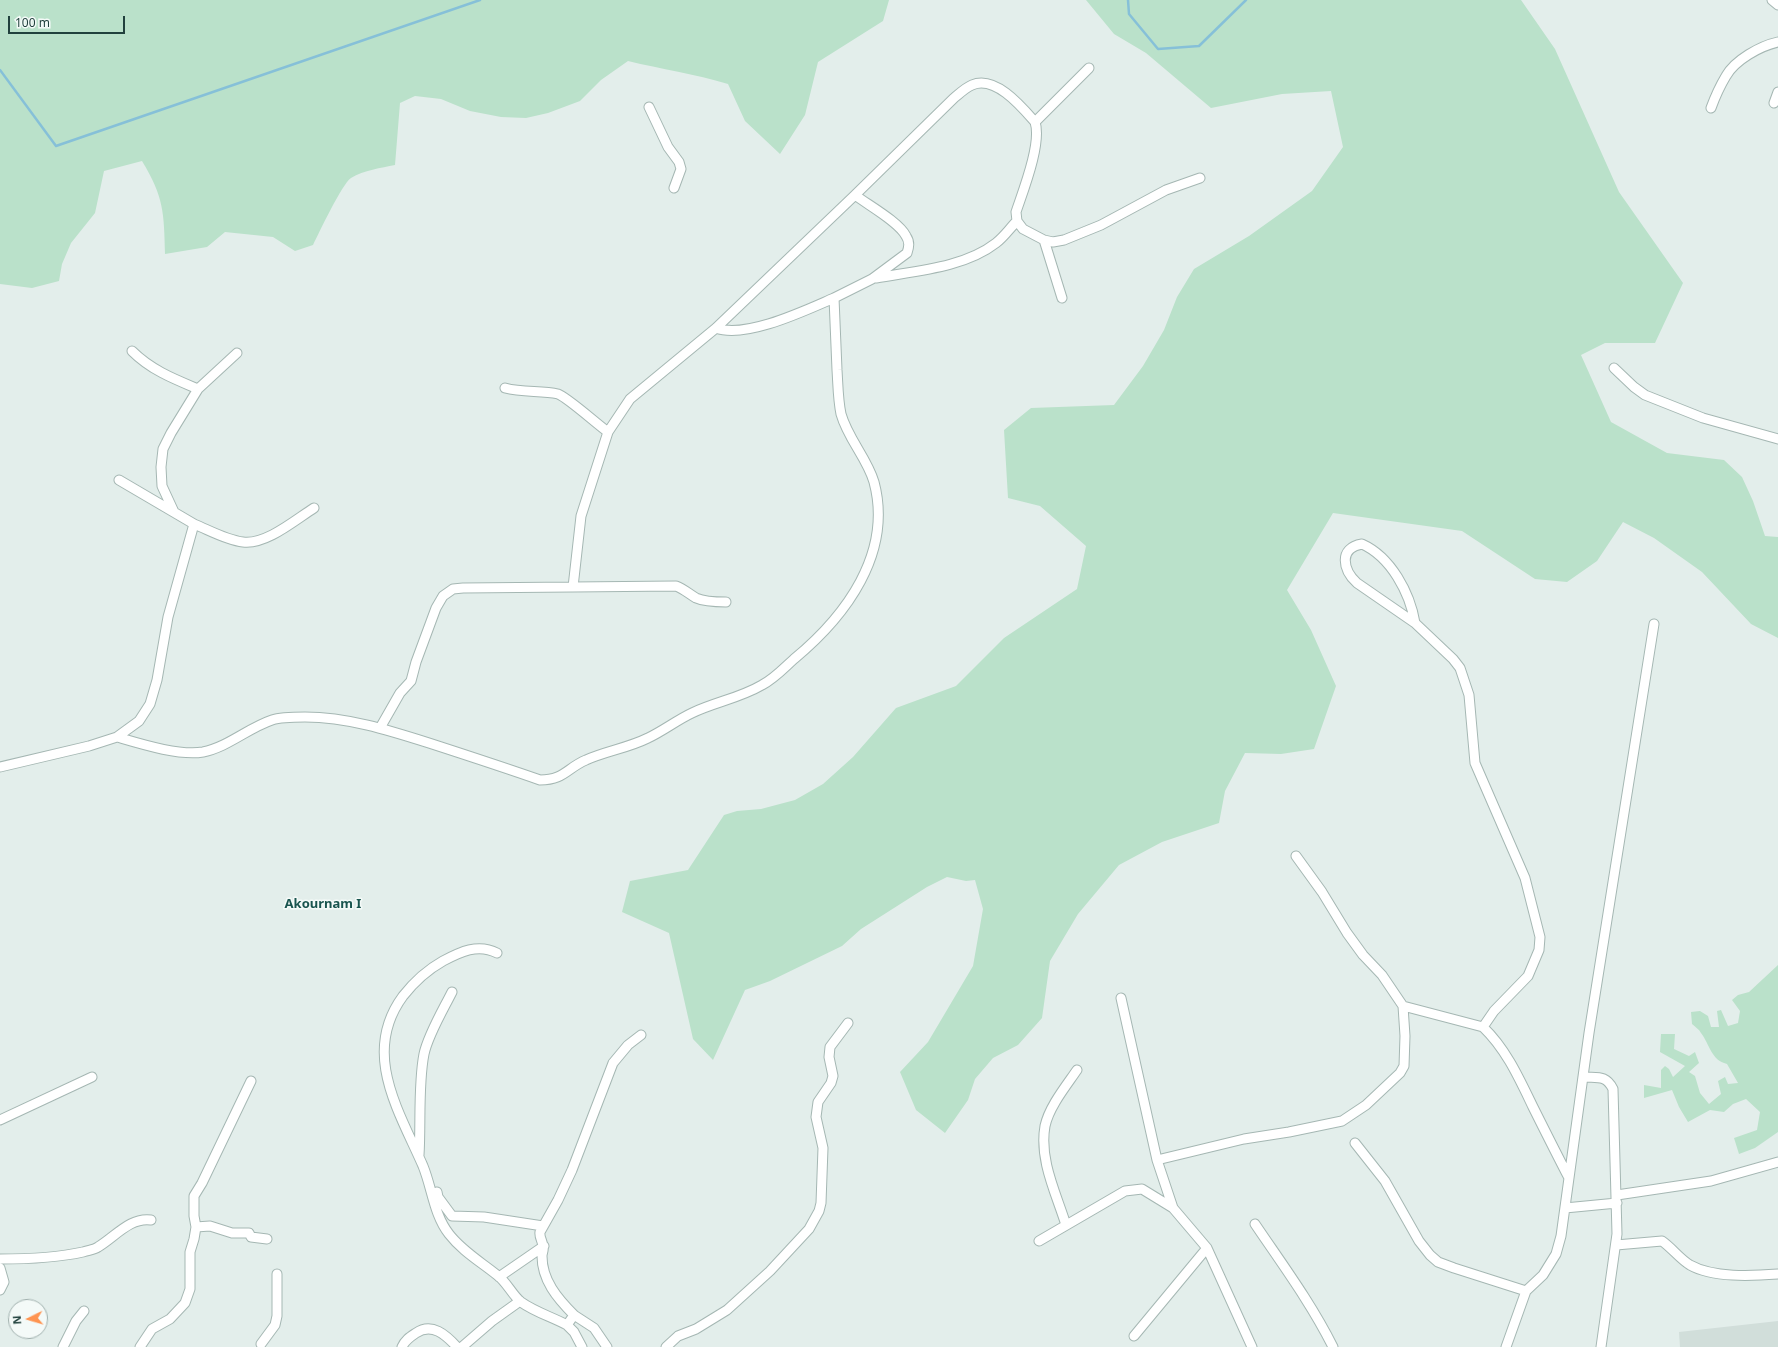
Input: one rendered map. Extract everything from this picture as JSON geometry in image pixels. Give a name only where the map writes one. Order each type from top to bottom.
[{"type":"street","points":[[1772,0],[1778,5]]},
{"type":"street","points":[[1711,108],[1726,76],[1732,68],[1762,48],[1778,42]]},
{"type":"street","points":[[1035,122],[1090,68]]},
{"type":"street","points":[[573,587],[582,516],[608,432],[630,399],[716,328],[954,98],[971,85],[981,83],[998,87],[1035,122],[1037,137],[1016,212],[1017,221],[1023,230],[1044,240],[1053,242],[1064,240],[1101,225],[1166,190],[1200,178]]},
{"type":"street","points":[[1774,103],[1778,92]]},
{"type":"street","points":[[649,106],[668,147],[679,162],[681,169],[674,188]]},
{"type":"street","points":[[716,328],[724,331],[736,330],[775,322],[834,298],[872,279],[907,254],[909,243],[899,226],[855,195]]},
{"type":"street","points":[[872,279],[930,269],[976,255],[996,243],[1017,221]]},
{"type":"street","points":[[1044,240],[1062,298]]},
{"type":"street","points":[[117,737],[155,748],[190,753],[204,752],[223,745],[257,726],[273,720],[304,717],[340,719],[380,728],[540,780],[553,780],[566,774],[583,762],[597,755],[616,751],[647,739],[710,704],[736,697],[763,685],[813,643],[856,592],[873,554],[878,531],[878,508],[874,482],[868,466],[847,432],[841,414],[834,298]]},
{"type":"street","points":[[132,351],[144,362],[160,372],[198,389]]},
{"type":"street","points":[[174,512],[162,486],[161,467],[163,449],[198,389],[237,352]]},
{"type":"street","points":[[1614,368],[1645,395],[1703,418],[1778,439]]},
{"type":"street","points":[[505,388],[536,393],[547,392],[560,395],[608,432]]},
{"type":"street","points":[[119,480],[194,524],[242,542],[252,542],[271,536],[314,508]]},
{"type":"street","points":[[0,767],[89,746],[117,737],[139,721],[150,704],[157,680],[168,617],[194,524]]},
{"type":"street","points":[[1415,623],[1407,592],[1390,568],[1376,553],[1362,544],[1354,545],[1348,549],[1346,568],[1350,576],[1357,583],[1415,623],[1453,659],[1460,668],[1469,695],[1475,763],[1525,878],[1540,938],[1539,950],[1528,976],[1491,1014],[1483,1026]]},
{"type":"street","points":[[380,728],[400,693],[411,681],[416,662],[436,608],[443,596],[453,589],[676,586],[684,589],[696,598],[707,601],[726,602]]},
{"type":"street","points":[[1506,1347],[1526,1291],[1543,1275],[1556,1254],[1561,1236],[1654,624]]},
{"type":"street","points":[[1157,1160],[1244,1139],[1289,1132],[1342,1121],[1366,1105],[1400,1073],[1404,1066],[1405,1036],[1403,1006],[1382,975],[1363,955],[1347,933],[1322,892],[1296,856]]},
{"type":"street","points":[[452,1216],[438,1197],[396,1106],[385,1074],[383,1055],[384,1036],[390,1016],[407,990],[428,969],[458,953],[478,947],[490,949],[497,953]]},
{"type":"street","points":[[419,1158],[420,1098],[424,1053],[436,1023],[452,992]]},
{"type":"street","points":[[1121,998],[1157,1160],[1173,1208]]},
{"type":"street","points":[[1403,1006],[1483,1026],[1504,1051],[1515,1069],[1569,1178]]},
{"type":"street","points":[[666,1347],[678,1336],[696,1329],[727,1310],[801,1239],[815,1221],[820,1211],[823,1155],[816,1117],[818,1102],[831,1083],[833,1076],[829,1057],[830,1047],[848,1023]]},
{"type":"street","points":[[607,1347],[594,1328],[574,1314],[557,1298],[546,1279],[542,1256],[544,1246],[540,1237],[543,1226],[558,1200],[572,1170],[613,1063],[628,1045],[641,1035]]},
{"type":"street","points":[[1066,1225],[1045,1158],[1044,1145],[1046,1125],[1058,1098],[1077,1070]]},
{"type":"street","points":[[0,1120],[92,1077]]},
{"type":"street","points":[[1584,1077],[1605,1078],[1610,1082],[1613,1089],[1617,1199],[1616,1245],[1601,1347]]},
{"type":"street","points":[[140,1347],[152,1329],[170,1319],[185,1303],[190,1289],[190,1252],[196,1227],[194,1216],[194,1196],[202,1183],[251,1081]]},
{"type":"street","points":[[1355,1143],[1385,1182],[1419,1241],[1430,1255],[1438,1262],[1526,1291]]},
{"type":"street","points":[[1565,1208],[1711,1180],[1778,1162]]},
{"type":"street","points":[[424,1168],[442,1222],[456,1243],[500,1277],[520,1301],[534,1310],[567,1325],[574,1332],[582,1347]]},
{"type":"street","points":[[1039,1241],[1124,1191],[1142,1189],[1173,1208],[1207,1248],[1252,1347]]},
{"type":"street","points":[[442,1222],[452,1216],[484,1217],[543,1226]]},
{"type":"street","points":[[0,1259],[37,1259],[70,1255],[96,1248],[115,1233],[142,1219],[151,1220]]},
{"type":"street","points":[[1255,1224],[1304,1294],[1333,1347]]},
{"type":"street","points":[[196,1227],[213,1226],[222,1231],[249,1233],[251,1237],[267,1240]]},
{"type":"street","points":[[1616,1245],[1662,1241],[1689,1264],[1701,1270],[1753,1276],[1778,1274]]},
{"type":"street","points":[[500,1277],[544,1246]]},
{"type":"street","points":[[1134,1336],[1207,1248]]},
{"type":"street","points":[[0,1268],[4,1282],[0,1290]]},
{"type":"street","points":[[261,1344],[275,1325],[277,1316],[277,1274]]},
{"type":"street","points":[[462,1347],[492,1321],[520,1301]]},
{"type":"street","points":[[63,1347],[76,1321],[84,1311]]},
{"type":"street","points":[[567,1325],[574,1314]]},
{"type":"street","points":[[402,1347],[409,1337],[422,1329],[434,1329],[444,1334],[457,1347]]},
{"type":"shaded area","points":[[1778,1321],[1778,1347],[1680,1347],[1679,1332]]},
{"type":"green space","points":[[0,0],[889,0],[883,21],[818,62],[805,115],[780,154],[745,121],[728,84],[703,77],[628,61],[601,80],[580,101],[548,113],[526,118],[501,117],[470,111],[441,99],[415,96],[400,103],[395,165],[367,171],[351,178],[342,189],[313,245],[295,251],[273,237],[225,232],[207,247],[165,254],[163,216],[159,195],[142,161],[104,171],[95,213],[71,243],[62,264],[59,281],[32,288],[0,284]]},
{"type":"green space","points":[[1086,0],[1521,0],[1555,49],[1619,192],[1683,283],[1655,343],[1605,343],[1581,355],[1611,422],[1667,453],[1724,460],[1742,477],[1753,501],[1765,536],[1778,537],[1778,638],[1751,624],[1702,572],[1654,538],[1623,522],[1597,561],[1567,582],[1535,579],[1462,531],[1333,513],[1287,590],[1311,630],[1336,686],[1314,749],[1281,754],[1245,753],[1225,791],[1219,823],[1162,842],[1119,865],[1078,914],[1050,961],[1042,1018],[1018,1045],[993,1058],[975,1079],[968,1100],[945,1133],[916,1110],[900,1072],[928,1042],[973,966],[983,909],[975,880],[966,881],[947,877],[927,887],[861,929],[842,946],[770,981],[745,990],[713,1060],[693,1039],[669,933],[622,912],[630,881],[688,870],[724,815],[737,811],[761,809],[795,800],[823,784],[853,757],[896,708],[956,686],[1004,638],[1077,589],[1086,546],[1040,506],[1008,498],[1004,430],[1031,408],[1114,405],[1143,366],[1164,330],[1177,297],[1194,269],[1249,236],[1312,191],[1343,147],[1331,91],[1282,94],[1211,108],[1146,53],[1114,34]]},
{"type":"green space","points":[[1778,965],[1778,1132],[1755,1148],[1739,1154],[1734,1138],[1757,1130],[1760,1112],[1746,1099],[1733,1104],[1724,1112],[1710,1110],[1688,1122],[1679,1107],[1672,1090],[1644,1098],[1644,1085],[1661,1088],[1661,1070],[1665,1066],[1669,1069],[1673,1077],[1685,1066],[1660,1052],[1661,1034],[1675,1034],[1674,1049],[1689,1056],[1695,1052],[1699,1063],[1689,1072],[1695,1076],[1700,1093],[1709,1104],[1721,1094],[1718,1081],[1725,1077],[1728,1084],[1738,1083],[1727,1064],[1714,1056],[1698,1029],[1692,1024],[1691,1012],[1700,1011],[1708,1016],[1711,1027],[1719,1027],[1717,1011],[1721,1010],[1728,1026],[1738,1023],[1740,1011],[1732,1000],[1738,995],[1749,992]]},
{"type":"waterway","points":[[0,70],[56,146],[480,0]]},
{"type":"waterway","points":[[1128,0],[1129,14],[1158,49],[1199,46],[1246,0]]},
{"type":"district","name":"Akournam I","points":[[323,904]]}]
